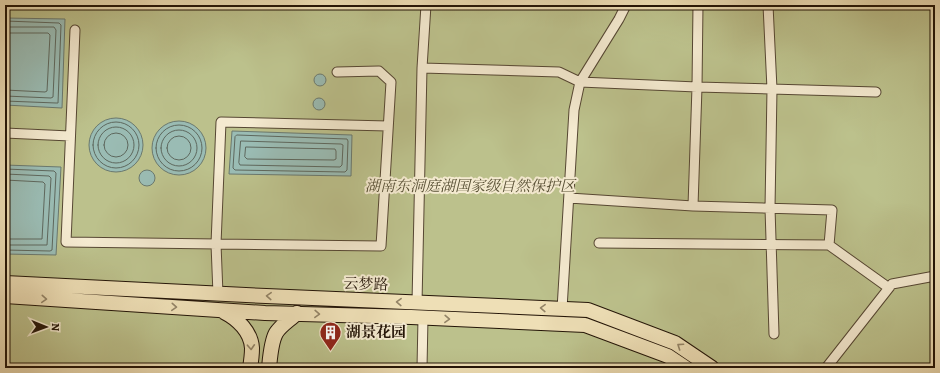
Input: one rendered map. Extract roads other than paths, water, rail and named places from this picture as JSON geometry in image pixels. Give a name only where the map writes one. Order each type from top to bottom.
[{"type":"main road","name":"云梦路","points":[[5,283],[588,310],[675,342],[712,368]]},
{"type":"main road","points":[[5,296],[221,311],[585,325],[668,356],[686,368]]},
{"type":"main road","points":[[221,311],[238,320],[251,340],[252,350],[250,368]]},
{"type":"main road","points":[[269,368],[275,334],[297,313]]},
{"type":"street","points":[[417,303],[422,68],[426,5]]},
{"type":"street","points":[[562,309],[574,110],[580,82],[626,5]]},
{"type":"street","points":[[693,206],[698,5]]},
{"type":"street","points":[[768,5],[772,89],[770,208],[774,334]]},
{"type":"street","points":[[75,30],[66,242],[381,246],[391,82],[379,71],[337,72]]},
{"type":"street","points":[[422,68],[559,72],[580,82],[876,92]]},
{"type":"street","points":[[218,294],[216,244],[221,122],[388,126]]},
{"type":"street","points":[[5,133],[70,136]]},
{"type":"street","points":[[569,198],[693,206],[832,210],[829,245]]},
{"type":"street","points":[[599,242],[829,245],[889,288]]},
{"type":"street","points":[[826,368],[892,284],[935,276]]},
{"type":"street","points":[[422,368],[423,318]]},
{"type":"water","points":[[5,18],[65,19],[62,108],[5,105]]},
{"type":"water","points":[[322,74],[325,75],[325,85],[318,86],[315,85],[314,78],[315,75]]},
{"type":"water","points":[[319,98],[323,100],[325,104],[323,108],[319,110],[315,108],[313,104],[315,100]]},
{"type":"water","points":[[111,118],[121,118],[131,122],[139,130],[143,140],[143,150],[139,160],[131,168],[121,172],[111,172],[101,168],[93,160],[89,150],[89,140],[93,130],[101,122]]},
{"type":"water","points":[[179,121],[189,123],[198,129],[204,138],[206,148],[204,158],[198,167],[189,173],[179,175],[169,173],[160,167],[154,158],[152,148],[154,138],[160,129],[169,123]]},
{"type":"water","points":[[232,131],[352,135],[351,176],[229,174]]},
{"type":"water","points":[[5,165],[61,167],[56,255],[5,254]]},
{"type":"water","points":[[147,170],[153,172],[155,178],[153,184],[147,186],[141,184],[139,178],[141,172]]},
{"type":"place","name":"湖景花园","points":[[331,352]]},
{"type":"park label","name":"湖南东洞庭湖国家级自然保护区","points":[[470,186]]}]
